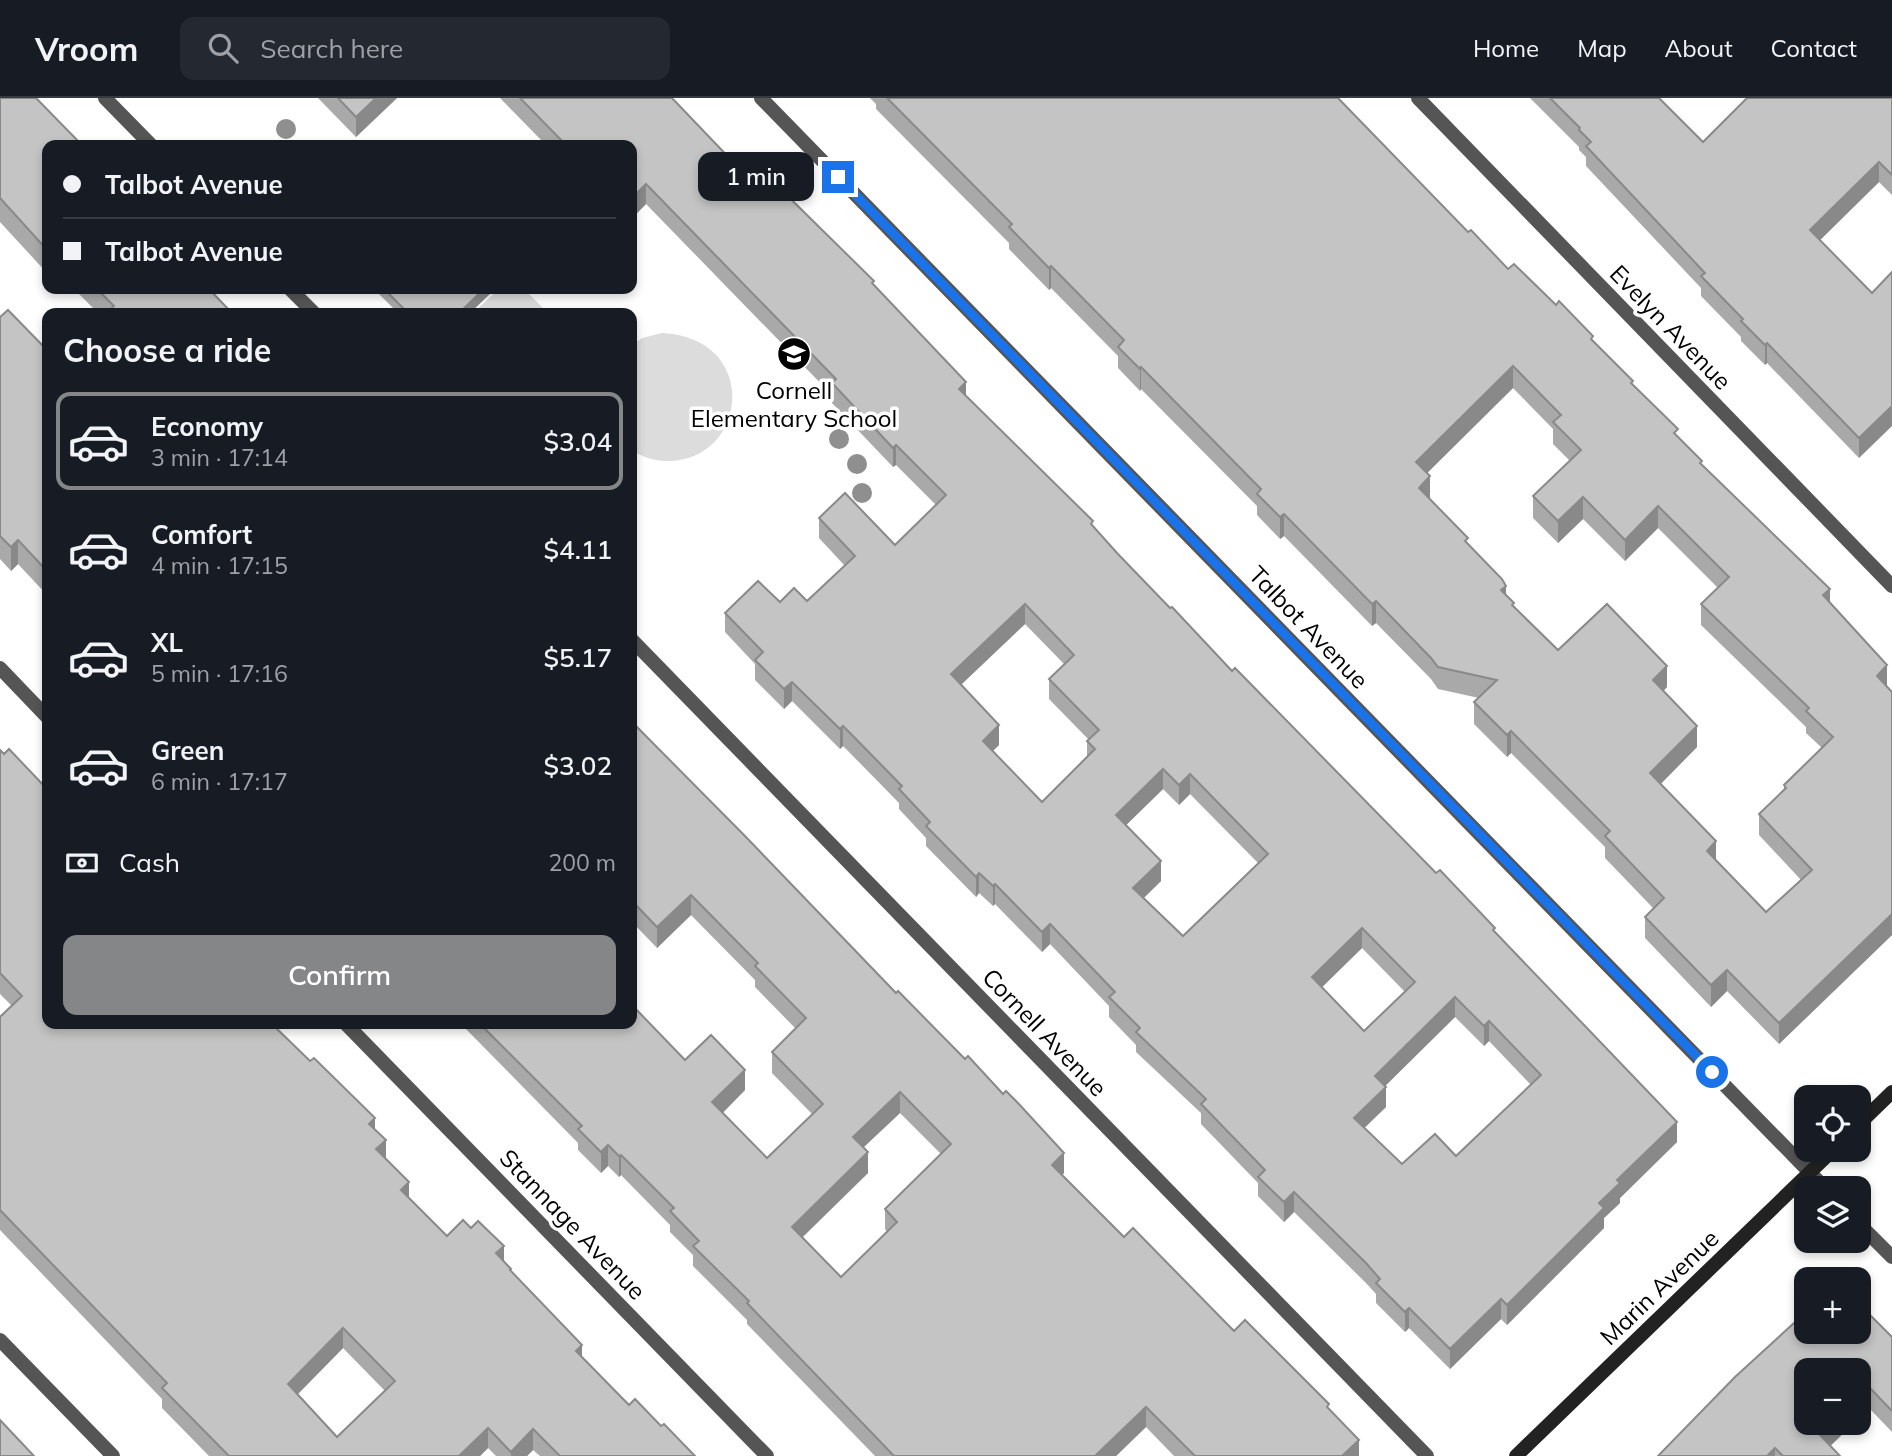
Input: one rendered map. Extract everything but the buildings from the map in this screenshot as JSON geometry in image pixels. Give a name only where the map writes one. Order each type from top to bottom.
[{"type":"main road","points":[[1871,1112],[1892,1092]]},
{"type":"main road","name":"Marin Avenue","points":[[1516,1456],[1820,1162]]},
{"type":"street","points":[[104,98],[145,140]]},
{"type":"street","name":"Talbot Avenue","points":[[761,98],[1814,1176]]},
{"type":"street","name":"Evelyn Avenue","points":[[1418,98],[1892,586]]},
{"type":"street","points":[[295,294],[309,308]]},
{"type":"street","name":"Cornell Avenue","points":[[637,645],[1427,1456]]},
{"type":"street","points":[[0,668],[42,712]]},
{"type":"street","name":"Stannage Avenue","points":[[351,1029],[767,1456]]},
{"type":"street","points":[[1871,1236],[1892,1257]]},
{"type":"street","points":[[0,1340],[113,1456]]},
{"type":"shaded area","points":[[494,294],[529,294],[543,308],[478,308]]},
{"type":"shaded area","points":[[662,333],[694,340],[716,355],[729,376],[732,399],[727,422],[714,442],[694,456],[667,461],[637,453],[637,342]]},
{"type":"place","name":"Cornell Elementary School","points":[[794,354]]},
{"type":"route","points":[[838,177],[1712,1072]]}]
